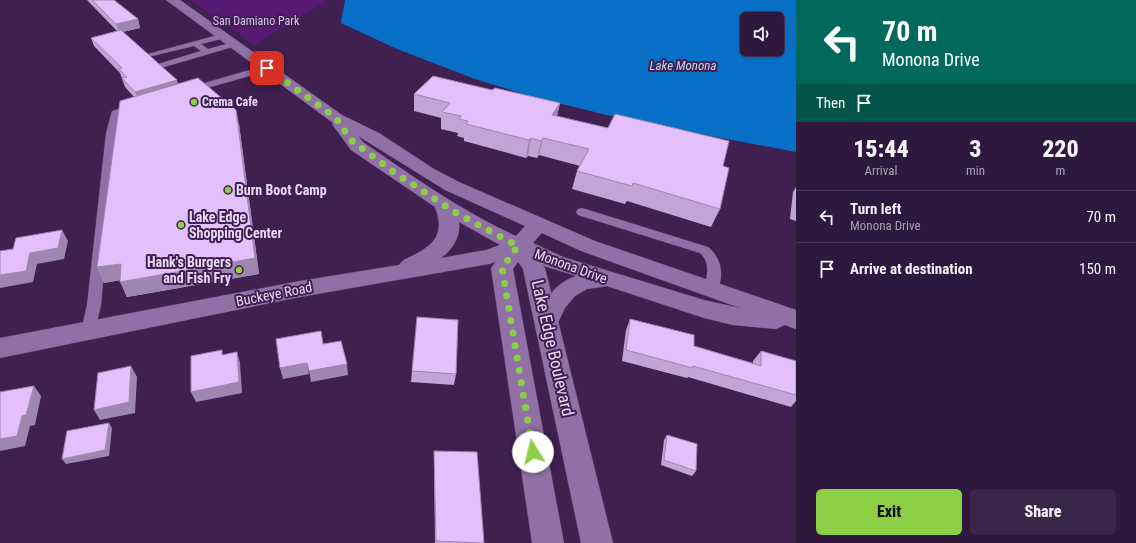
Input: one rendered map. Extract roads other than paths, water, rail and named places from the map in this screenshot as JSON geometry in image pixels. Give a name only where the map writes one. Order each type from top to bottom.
[{"type":"street","name":"Monona Drive","points":[[172,0],[336,118],[373,137],[428,173],[452,186],[538,225],[605,253],[711,289],[796,321]]},
{"type":"street","name":"Monona Drive","points":[[336,118],[357,146],[408,182],[443,204],[518,246],[555,262],[609,281],[704,309],[733,316],[796,321]]},
{"type":"street","points":[[389,275],[421,261],[440,248],[446,240],[450,225],[450,219],[443,204]]},
{"type":"street","name":"Buckeye Road","points":[[0,348],[300,289],[489,257],[518,246],[538,225]]},
{"type":"street","points":[[518,246],[502,268],[548,543]]},
{"type":"street","name":"Lake Edge Boulevard","points":[[518,246],[534,268],[597,543]]},
{"type":"street","points":[[547,323],[551,309],[562,295],[570,289],[591,280],[609,281]]},
{"type":"lane","points":[[148,55],[195,43],[228,40]]},
{"type":"lane","points":[[161,66],[205,52],[228,40]]},
{"type":"lane","points":[[195,43],[205,52]]},
{"type":"lane","points":[[181,93],[267,68]]},
{"type":"lane","points":[[88,331],[94,305],[111,133],[115,113],[144,104]]},
{"type":"lane","points":[[582,212],[704,250],[713,257],[715,265],[711,289]]},
{"type":"water","name":"Lake Monona","points":[[345,0],[796,0],[796,152],[631,121],[530,96],[475,79],[397,49],[341,23]]},
{"type":"place","name":"Crema Cafe","points":[[194,102]]},
{"type":"place","name":"Burn Boot Camp","points":[[228,190]]},
{"type":"place","name":"Lake Edge Shopping Center","points":[[181,225]]},
{"type":"place","name":"Hank's Burgers and Fish Fry","points":[[239,270]]},
{"type":"park label","name":"San Damiano Park","points":[[256,21]]}]
